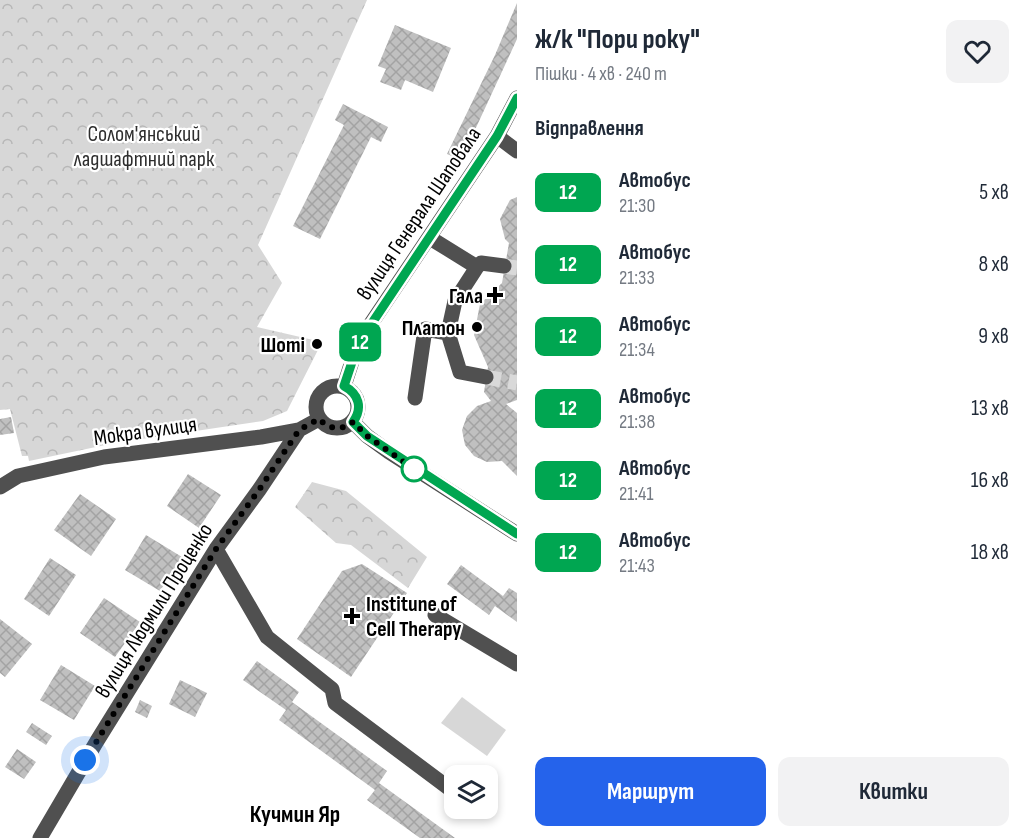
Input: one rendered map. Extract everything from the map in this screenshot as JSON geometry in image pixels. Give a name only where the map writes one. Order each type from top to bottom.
[{"type":"street","name":"вулиця Генерала Шаповала","points":[[344,386],[358,344],[497,136],[517,98]]},
{"type":"street","points":[[497,136],[517,151]]},
{"type":"street","points":[[430,238],[477,267]]},
{"type":"street","points":[[486,377],[460,372],[448,333],[455,301],[477,267],[481,263],[504,266]]},
{"type":"street","points":[[416,398],[425,329],[448,333]]},
{"type":"street","points":[[331,386],[344,386],[350,389],[358,400],[358,414],[353,422],[344,428],[337,429],[319,419],[316,406],[320,394],[331,386]]},
{"type":"street","name":"вулиця Людмили Проценко","points":[[40,838],[216,549],[299,430],[319,419]]},
{"type":"street","points":[[353,422],[389,452],[517,534]]},
{"type":"street","name":"Мокра вулиця","points":[[0,487],[18,476],[104,457],[299,430]]},
{"type":"street","points":[[216,549],[267,637],[332,689],[335,704],[444,785]]},
{"type":"street","points":[[435,615],[517,664]]},
{"type":"green space","name":"Солом'янський ладшафтний парк","points":[[0,0],[367,0],[258,245],[282,283],[257,327],[322,342],[287,411],[263,421],[115,443],[29,461],[28,456],[22,456],[10,409],[0,410]]},
{"type":"green space","points":[[312,482],[346,491],[427,557],[408,588],[351,545],[336,543],[295,507]]},
{"type":"green space","points":[[462,697],[506,730],[487,756],[441,723]]},
{"type":"building","points":[[517,3],[517,39],[461,160],[447,154],[495,55]]},
{"type":"building","points":[[395,25],[451,48],[433,92],[405,80],[401,90],[380,82],[386,69],[378,66]]},
{"type":"building","points":[[343,104],[388,127],[381,142],[371,137],[320,239],[293,226],[344,125],[335,120]]},
{"type":"building","points":[[517,197],[517,400],[506,404],[517,413],[517,476],[502,461],[487,462],[474,456],[465,445],[462,430],[467,416],[477,406],[491,401],[484,392],[488,367],[474,335],[480,304],[502,283],[509,243],[505,239],[500,219],[510,200]]},
{"type":"building","points":[[11,417],[14,433],[0,435],[0,419]]},
{"type":"building","points":[[188,474],[221,495],[199,528],[167,506]]},
{"type":"building","points":[[80,494],[116,519],[91,556],[54,530]]},
{"type":"building","points":[[146,535],[182,557],[160,591],[125,570]]},
{"type":"building","points":[[50,558],[76,575],[49,616],[24,599]]},
{"type":"building","name":"Institune of Cell Therapy","points":[[362,564],[407,593],[351,677],[297,639],[342,571]]},
{"type":"building","points":[[461,565],[503,596],[509,588],[517,593],[517,622],[495,606],[489,615],[447,584]]},
{"type":"building","points":[[104,598],[140,622],[115,657],[80,633]]},
{"type":"building","points":[[0,619],[32,644],[5,677],[0,673]]},
{"type":"building","points":[[257,661],[299,692],[292,702],[387,771],[379,783],[455,838],[420,838],[367,800],[375,790],[279,720],[286,710],[243,680]]},
{"type":"building","points":[[61,665],[95,686],[74,720],[40,700]]},
{"type":"building","points":[[180,680],[207,693],[195,717],[169,704]]},
{"type":"building","points":[[140,700],[152,706],[147,718],[135,712]]},
{"type":"building","points":[[32,723],[52,736],[46,745],[26,732]]},
{"type":"building","points":[[17,749],[36,762],[24,779],[5,767]]},
{"type":"tunnel","points":[[504,266],[517,268]]},
{"type":"tunnel","points":[[486,377],[517,383]]},
{"type":"bus line","name":"12","points":[[517,98],[497,136],[358,344],[344,386],[350,389],[358,400],[358,414],[353,422],[367,436],[517,534]]},
{"type":"place","name":"Гала","points":[[495,295]]},
{"type":"place","name":"Платон","points":[[477,327]]},
{"type":"place","name":"Шоті","points":[[317,344]]},
{"type":"place","name":"Institune of Cell Therapy","points":[[352,616]]},
{"type":"district","name":"Кучмин Яр","points":[[295,814]]},
{"type":"route","points":[[85,760],[216,549],[299,430],[319,419],[324,424],[337,429],[344,428],[353,422],[367,436],[414,469]]}]
